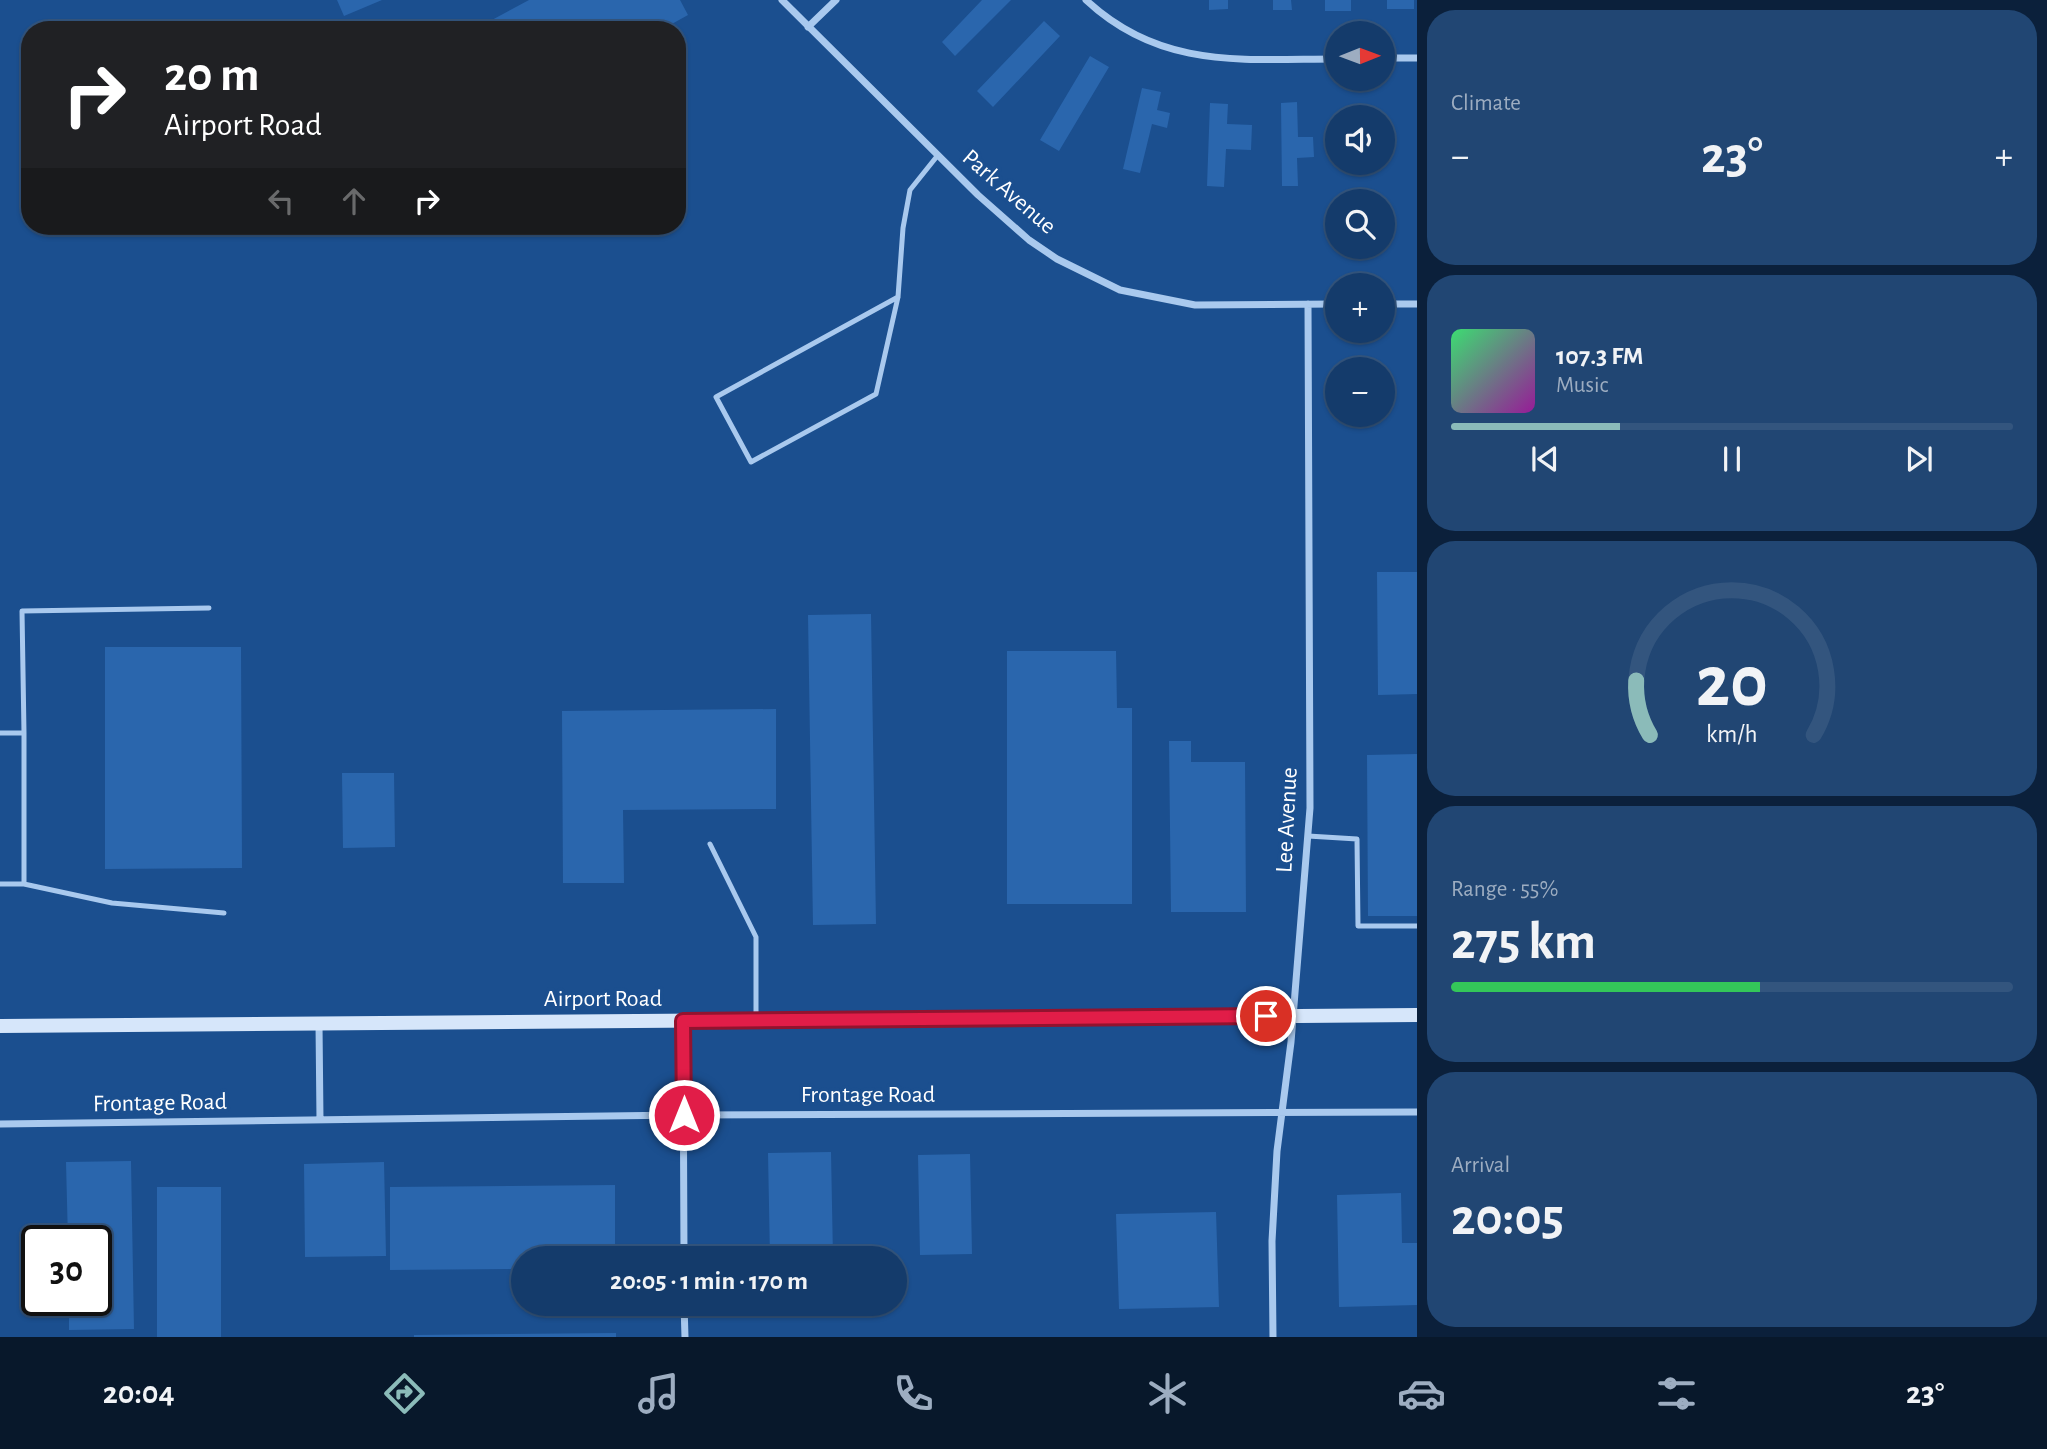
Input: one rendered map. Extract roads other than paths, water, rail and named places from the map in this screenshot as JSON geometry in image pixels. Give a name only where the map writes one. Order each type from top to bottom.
[{"type":"main road","name":"Airport Road","points":[[0,1026],[1417,1015]]},
{"type":"street","name":"Park Avenue","points":[[782,0],[938,155],[1029,240],[1057,258],[1120,290],[1195,305],[1325,304]]},
{"type":"street","points":[[808,27],[836,0]]},
{"type":"street","points":[[1086,0],[1106,17],[1128,30],[1173,50],[1199,57],[1325,59]]},
{"type":"street","points":[[1395,58],[1417,58]]},
{"type":"street","name":"Lee Avenue","points":[[1273,1337],[1272,1241],[1281,1112],[1293,1016],[1308,836],[1310,785],[1308,304]]},
{"type":"street","points":[[1395,304],[1417,304]]},
{"type":"street","points":[[683,1021],[684,1246]]},
{"type":"street","points":[[319,1024],[320,1120]]},
{"type":"street","name":"Frontage Road","points":[[0,1124],[684,1115],[1417,1112]]},
{"type":"street","points":[[684,1316],[685,1337]]},
{"type":"lane","points":[[898,297],[716,397],[751,462],[876,394],[898,297],[903,228],[910,190],[938,155]]},
{"type":"lane","points":[[23,884],[22,611],[209,608]]},
{"type":"lane","points":[[0,733],[24,733]]},
{"type":"lane","points":[[1308,836],[1357,839],[1358,926],[1417,926]]},
{"type":"lane","points":[[710,844],[756,937],[757,1020]]},
{"type":"lane","points":[[0,884],[23,884],[112,903],[224,913]]}]
